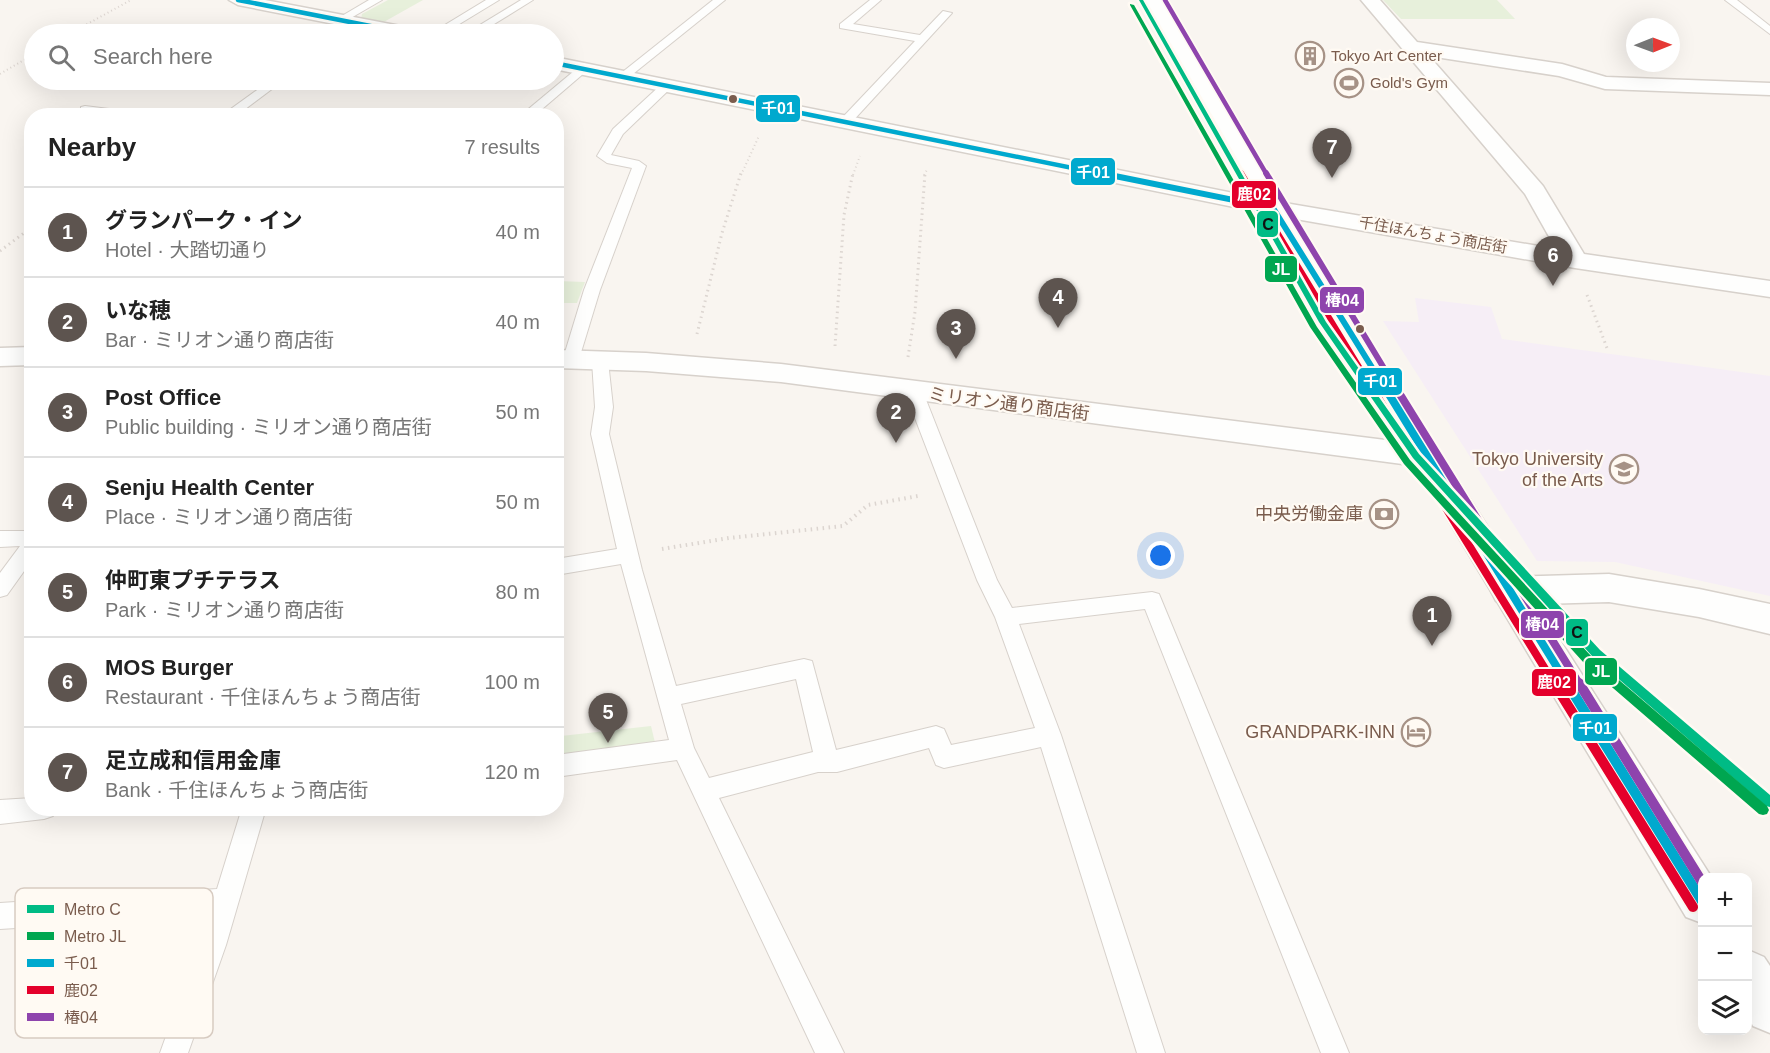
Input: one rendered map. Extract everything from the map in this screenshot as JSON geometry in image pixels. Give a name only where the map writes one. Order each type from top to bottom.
[{"type":"street","points":[[238,0],[339,24]]},
{"type":"street","points":[[1153,0],[1273,208],[1698,895]]},
{"type":"street","points":[[1370,0],[1535,191],[1575,260]]},
{"type":"street","points":[[1409,47],[1562,69],[1605,82],[1770,89]]},
{"type":"street","name":"千住ほんちょう商店街","points":[[564,65],[781,106],[1273,208],[1575,260],[1770,289]]},
{"type":"street","points":[[0,357],[24,356]]},
{"type":"street","name":"ミリオン通り商店街","points":[[576,360],[689,365],[833,378],[914,393],[1425,456]]},
{"type":"street","points":[[1508,591],[1609,588],[1699,603],[1770,620]]},
{"type":"street","points":[[1752,980],[1770,1009]]},
{"type":"lane","points":[[355,24],[377,0]]},
{"type":"lane","points":[[453,24],[494,0]]},
{"type":"lane","points":[[488,24],[528,0]]},
{"type":"lane","points":[[624,76],[720,0]]},
{"type":"lane","points":[[876,0],[844,26],[923,39]]},
{"type":"lane","points":[[1730,0],[1765,23],[1770,31]]},
{"type":"lane","points":[[846,120],[947,13]]},
{"type":"lane","points":[[564,85],[584,68]]},
{"type":"lane","points":[[668,85],[618,132],[604,156],[608,159],[632,161],[639,166],[592,290],[576,360],[604,407],[600,434],[628,555],[683,748],[830,1053]]},
{"type":"lane","points":[[238,108],[264,90]]},
{"type":"lane","points":[[536,108],[557,90]]},
{"type":"lane","points":[[914,393],[987,580],[1006,617],[1049,735],[1151,1053]]},
{"type":"lane","points":[[0,539],[24,538]]},
{"type":"lane","points":[[0,589],[24,555]]},
{"type":"lane","points":[[564,566],[628,555]]},
{"type":"lane","points":[[1006,617],[1152,600],[1335,1053]]},
{"type":"lane","points":[[668,697],[804,668],[827,761]]},
{"type":"lane","points":[[703,791],[936,736],[944,757],[1049,735]]},
{"type":"lane","points":[[564,765],[683,748]]},
{"type":"lane","points":[[3,817],[24,812]]},
{"type":"lane","points":[[213,945],[251,816]]},
{"type":"lane","points":[[213,903],[224,902]]},
{"type":"lane","points":[[0,916],[15,915]]},
{"type":"lane","points":[[174,1053],[179,1038]]},
{"type":"path","points":[[87,24],[131,0]]},
{"type":"path","points":[[0,75],[24,60]]},
{"type":"path","points":[[689,365],[725,214],[746,160],[761,133],[781,106]]},
{"type":"path","points":[[833,378],[844,215],[854,168],[876,126]]},
{"type":"path","points":[[914,393],[903,378],[912,337],[924,175],[944,141]]},
{"type":"path","points":[[0,251],[24,233]]},
{"type":"path","points":[[1575,260],[1607,348]]},
{"type":"path","points":[[628,555],[710,538],[746,538],[843,526],[857,508],[869,503],[951,490]]},
{"type":"shaded area","name":"Tokyo University of the Arts","points":[[1415,298],[1491,307],[1502,339],[1770,376],[1770,596],[1615,562],[1537,561],[1383,321],[1419,322]]},
{"type":"green space","points":[[388,0],[423,0],[382,23],[361,19],[362,14]]},
{"type":"green space","points":[[1383,0],[1497,0],[1515,19],[1401,19]]},
{"type":"green space","points":[[564,281],[585,282],[577,303],[564,303]]},
{"type":"green space","points":[[651,726],[657,751],[564,761],[564,736]]},
{"type":"metro line","name":"C","points":[[1141,0],[1323,322],[1416,456],[1596,653],[1770,802]]},
{"type":"metro line","name":"JL","points":[[1132,5],[1314,327],[1407,462],[1588,660],[1763,810]]},
{"type":"transit line","name":"千01","points":[[238,0],[360,24]]},
{"type":"transit line","name":"椿04","points":[[1165,0],[1304,239],[1698,876]]},
{"type":"transit line","name":"鹿02","points":[[1144,5],[1286,250],[1693,907]]},
{"type":"transit line","name":"千01","points":[[564,65],[1273,208]]},
{"type":"transit line","name":"千01","points":[[1273,208],[1698,895]]},
{"type":"place","name":"Tokyo Art Center","points":[[1310,56]]},
{"type":"place","name":"Gold's Gym","points":[[1349,83]]},
{"type":"place","name":"足立成和信用金庫","points":[[1332,178]]},
{"type":"place","name":"MOS Burger","points":[[1553,286]]},
{"type":"place","name":"Senju Health Center","points":[[1058,328]]},
{"type":"place","name":"Post Office","points":[[956,359]]},
{"type":"place","name":"いな穂","points":[[896,443]]},
{"type":"place","name":"Tokyo University of the Arts","points":[[1624,469]]},
{"type":"place","name":"中央労働金庫","points":[[1384,514]]},
{"type":"place","name":"グランパーク・イン","points":[[1432,646]]},
{"type":"place","name":"GRANDPARK-INN","points":[[1416,732]]},
{"type":"place","name":"仲町東プチテラス","points":[[608,743]]}]
